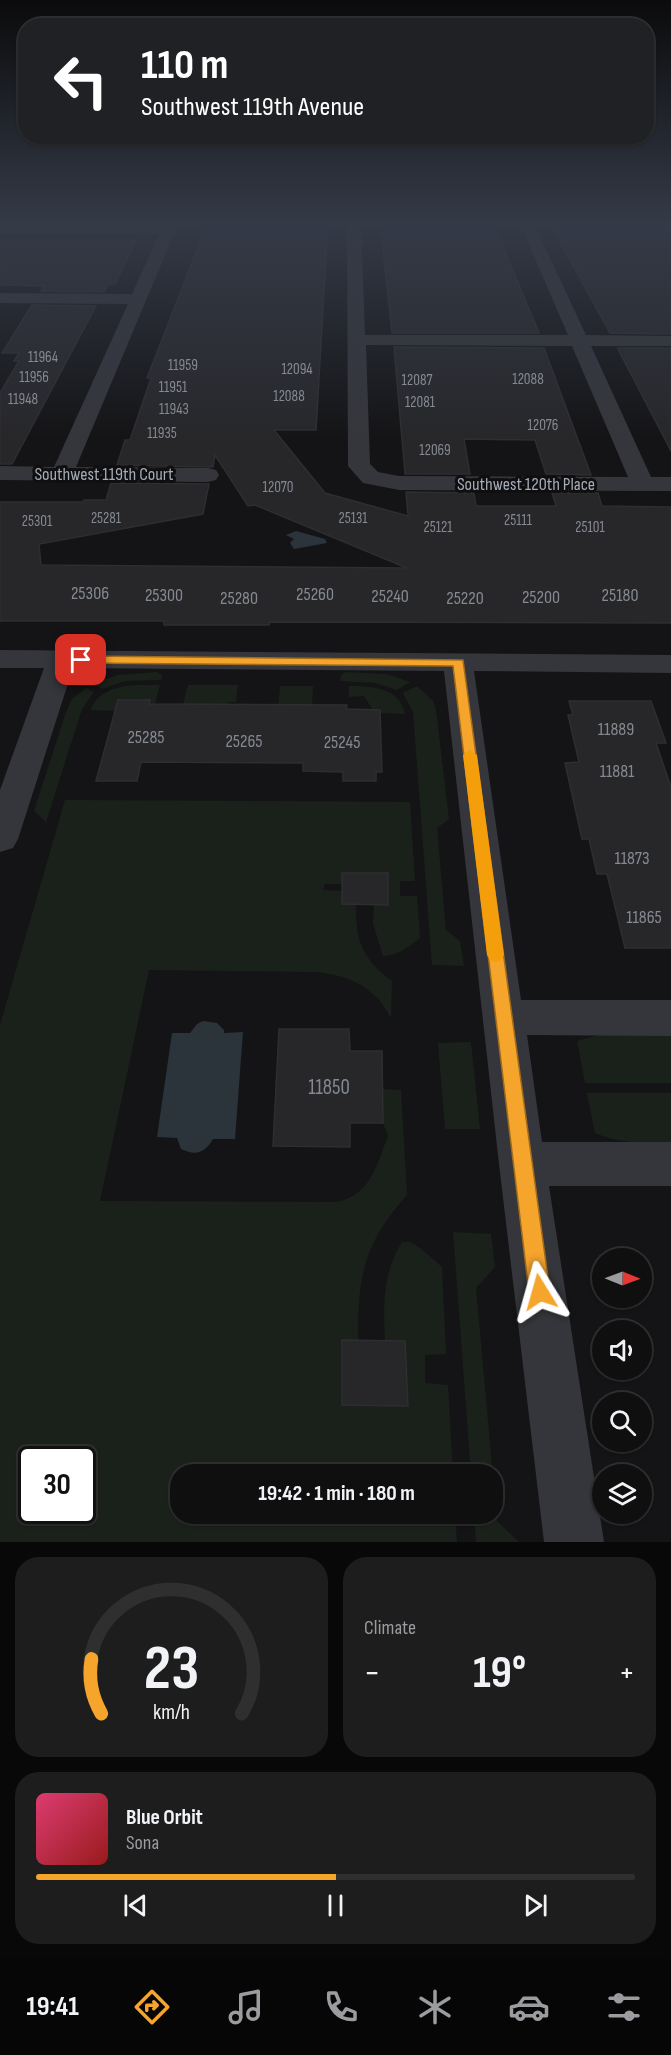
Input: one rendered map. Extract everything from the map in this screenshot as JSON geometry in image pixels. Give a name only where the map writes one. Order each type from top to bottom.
[{"type":"street","points":[[62,474],[141,294]]},
{"type":"street","points":[[355,294],[356,340],[671,341]]},
{"type":"street","points":[[558,294],[643,484]]},
{"type":"street","points":[[0,298],[139,298]]},
{"type":"street","name":"Southwest 120th Place","points":[[356,340],[359,466],[368,476],[381,481],[404,483],[671,484]]},
{"type":"street","name":"Southwest 119th Court","points":[[0,473],[208,475]]},
{"type":"street","points":[[0,659],[671,664]]},
{"type":"street","points":[[0,839],[61,660]]},
{"type":"street","points":[[458,663],[522,1164],[574,1542]]},
{"type":"street","points":[[503,1017],[671,1018]]},
{"type":"street","points":[[522,1164],[671,1164]]},
{"type":"shaded area","points":[[296,531],[325,539],[327,543],[294,549],[290,543],[294,539],[286,535]]},
{"type":"shaded area","points":[[157,672],[162,675],[161,680],[125,681],[102,689],[94,683],[118,675]]},
{"type":"shaded area","points":[[345,672],[387,674],[410,682],[397,690],[375,683],[340,681],[341,675]]},
{"type":"shaded area","points":[[134,685],[160,685],[155,704],[149,704],[149,700],[118,700],[115,711],[91,710],[98,698],[108,691]]},
{"type":"shaded area","points":[[188,685],[238,685],[236,702],[228,702],[227,708],[183,704]]},
{"type":"shaded area","points":[[280,686],[313,686],[312,705],[278,709]]},
{"type":"shaded area","points":[[349,686],[375,688],[391,693],[402,705],[405,714],[380,713],[379,710],[373,710],[364,696],[349,697]]},
{"type":"shaded area","points":[[417,686],[433,701],[436,710],[449,819],[437,828],[446,930],[460,941],[464,966],[432,965],[413,712],[403,693]]},
{"type":"shaded area","points":[[86,688],[94,692],[82,709],[46,822],[34,811],[66,712],[72,699]]},
{"type":"shaded area","points":[[65,800],[410,802],[415,881],[400,881],[400,896],[417,896],[420,938],[398,952],[383,956],[373,924],[374,905],[388,904],[387,873],[342,884],[325,884],[323,890],[342,891],[342,904],[356,905],[357,929],[363,948],[374,965],[392,981],[391,1018],[377,998],[361,985],[330,974],[149,970],[100,1201],[336,1202],[348,1198],[357,1193],[371,1178],[388,1136],[383,1123],[383,1089],[401,1090],[407,1195],[381,1230],[366,1262],[359,1297],[358,1340],[342,1340],[342,1405],[408,1405],[405,1341],[385,1340],[384,1314],[391,1265],[402,1242],[410,1242],[442,1267],[446,1354],[425,1355],[425,1383],[448,1385],[452,1464],[170,1464],[170,1524],[456,1524],[457,1542],[0,1542],[0,1025]]},
{"type":"shaded area","points":[[203,1021],[217,1023],[224,1033],[243,1032],[235,1139],[213,1139],[207,1147],[196,1153],[181,1149],[177,1138],[157,1137],[172,1033],[190,1033],[197,1024]]},
{"type":"shaded area","points":[[599,1035],[671,1035],[671,1083],[585,1083],[577,1041]]},
{"type":"shaded area","points":[[471,1042],[480,1129],[445,1129],[438,1043]]},
{"type":"shaded area","points":[[587,1093],[671,1093],[671,1143],[623,1141],[595,1133]]},
{"type":"shaded area","points":[[453,1232],[491,1234],[495,1267],[476,1288],[492,1464],[470,1464]]},
{"type":"shaded area","points":[[475,1524],[500,1524],[519,1542],[476,1542]]},
{"type":"building","points":[[180,294],[324,294],[316,430],[274,430],[325,493],[408,516],[406,492],[474,493],[476,506],[556,506],[552,493],[598,493],[602,506],[671,507],[671,623],[270,622],[269,625],[164,625],[164,621],[0,621],[0,502],[106,500],[111,483],[209,484],[203,514],[39,544],[41,565],[407,568],[255,505],[248,506],[215,455],[213,467],[117,465],[125,440],[130,440],[151,378],[147,378]]},
{"type":"building","points":[[388,294],[523,294],[539,333],[392,333]]},
{"type":"building","points":[[589,294],[671,294],[671,334],[610,333]]},
{"type":"building","points":[[32,305],[96,306],[12,464],[0,464],[0,393],[19,361],[14,361],[19,353],[2,353]]},
{"type":"building","points":[[394,347],[544,348],[591,475],[546,474],[535,440],[464,439],[470,474],[405,474]]},
{"type":"building","points":[[618,348],[671,348],[671,451],[619,351]]},
{"type":"building","points":[[118,700],[150,700],[149,704],[347,705],[346,709],[380,710],[382,772],[376,772],[376,781],[343,781],[343,772],[303,771],[303,763],[141,762],[137,781],[96,781]]},
{"type":"building","points":[[569,701],[651,701],[666,743],[656,743],[671,787],[671,948],[625,948],[607,874],[597,874],[589,839],[582,839],[565,763],[579,762],[568,715],[573,715]]},
{"type":"building","points":[[342,873],[388,873],[388,905],[342,904]]},
{"type":"building","points":[[279,1029],[349,1029],[350,1051],[382,1051],[383,1123],[350,1123],[350,1147],[273,1146]]},
{"type":"building","points":[[342,1340],[405,1341],[408,1406],[342,1405]]},
{"type":"slow traffic","points":[[470,755],[496,955]]},
{"type":"route","points":[[81,660],[458,663],[540,1292]]}]
